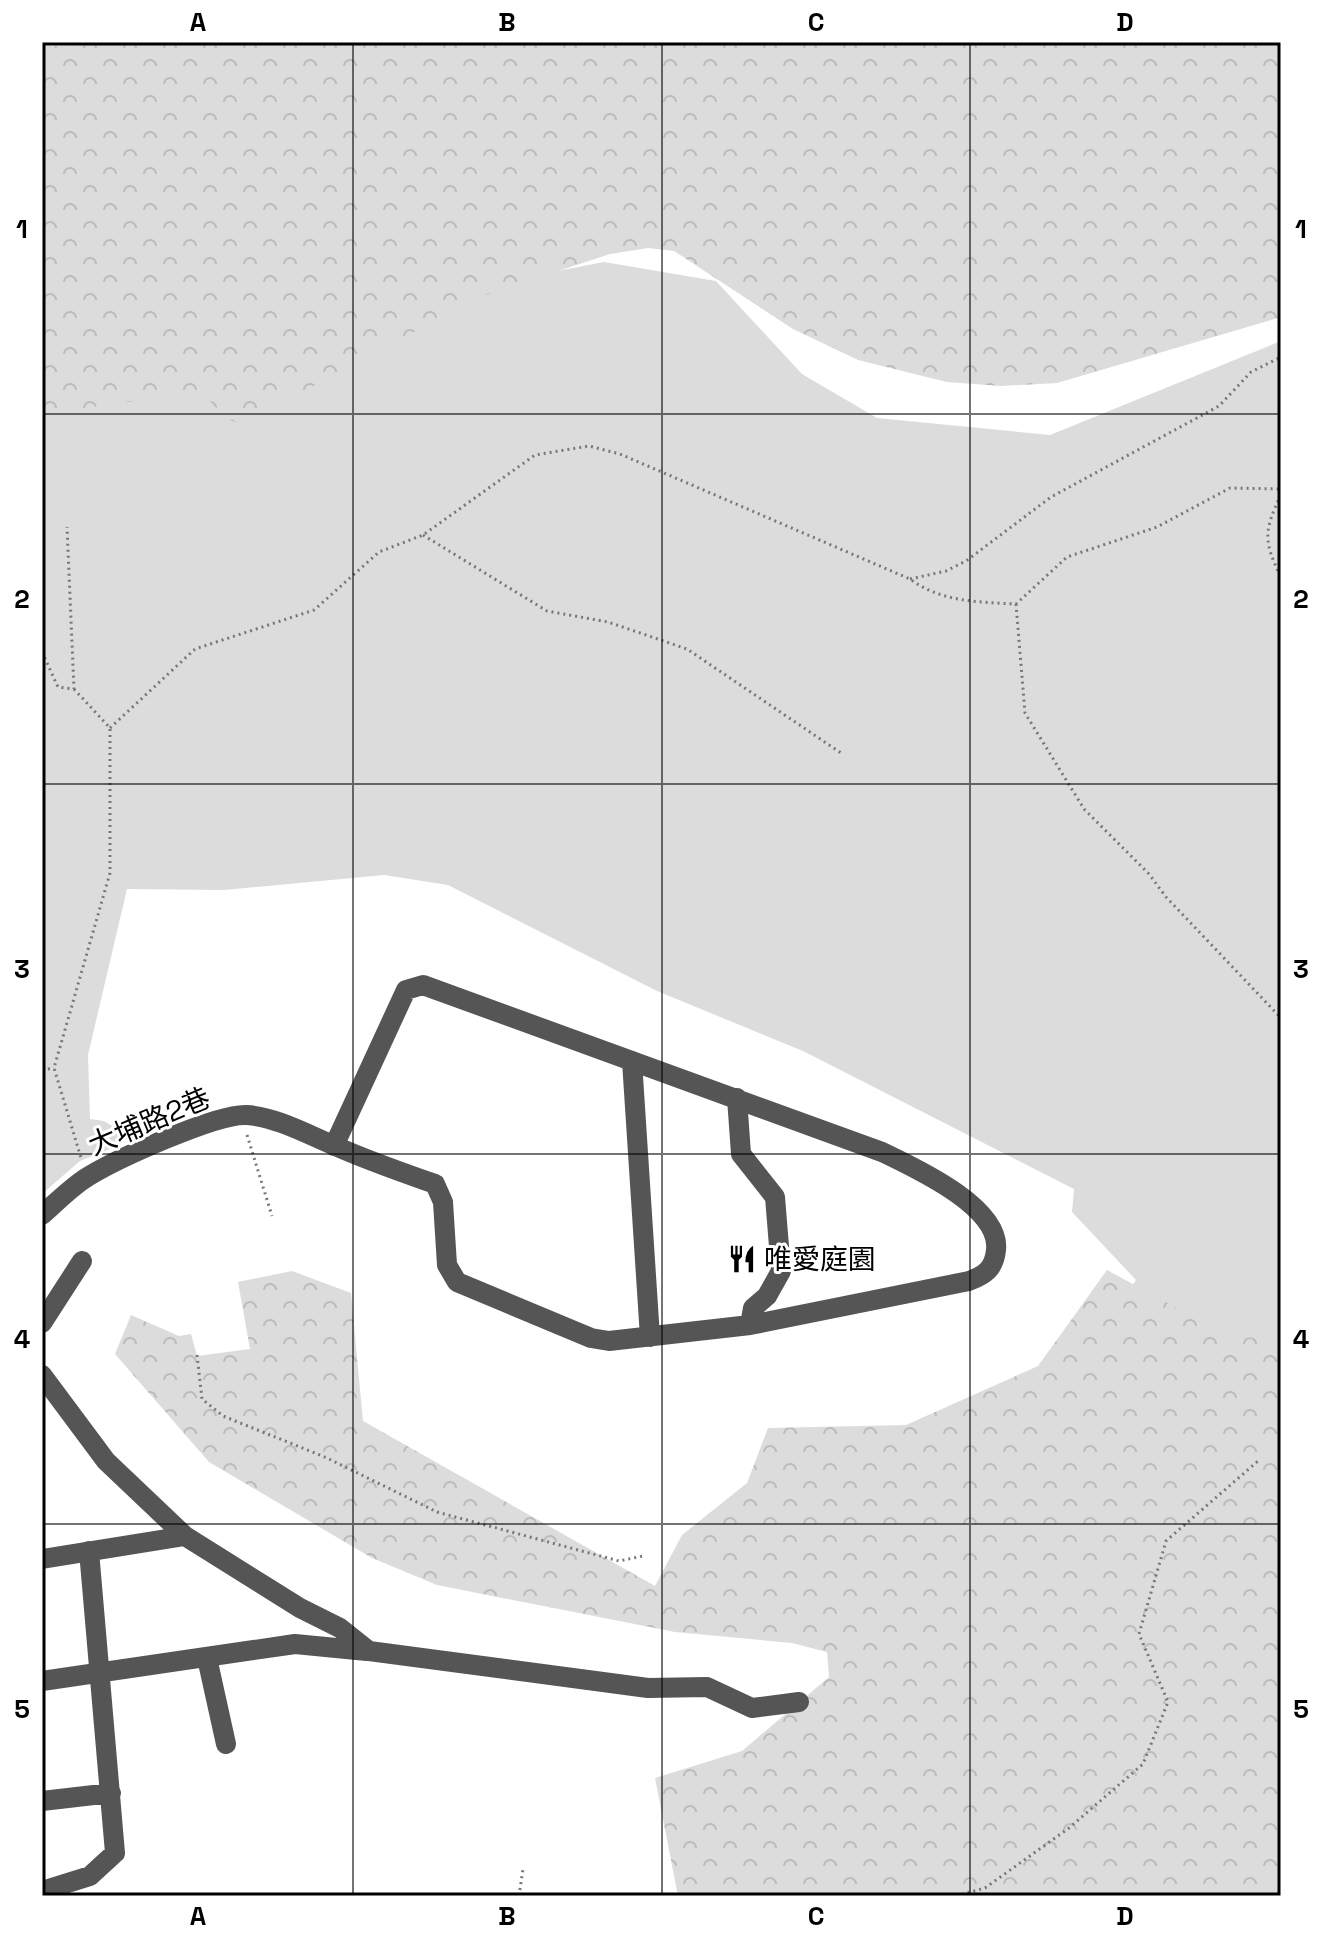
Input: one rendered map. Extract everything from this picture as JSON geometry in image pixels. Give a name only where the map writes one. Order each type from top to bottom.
[{"type":"street","points":[[334,1146],[406,990],[423,985],[737,1098],[882,1152],[926,1174],[970,1203],[993,1229],[997,1242],[993,1265],[985,1275],[969,1281],[750,1325],[650,1337],[632,1061]]},
{"type":"street","points":[[737,1098],[741,1154],[775,1197],[781,1271],[767,1296],[753,1308],[750,1325]]},
{"type":"street","name":"大埔路2巷","points":[[42,1215],[87,1177],[200,1126],[226,1117],[246,1115],[307,1134],[435,1184],[443,1202],[447,1265],[457,1282],[591,1338],[609,1341],[650,1337]]},
{"type":"street","points":[[42,1323],[82,1261]]},
{"type":"street","points":[[42,1375],[106,1461],[185,1536],[300,1608],[340,1628],[369,1651]]},
{"type":"street","points":[[42,1559],[185,1536]]},
{"type":"street","points":[[42,1891],[90,1876],[115,1853],[89,1551]]},
{"type":"street","points":[[295,1644],[300,1608]]},
{"type":"street","points":[[42,1681],[295,1644],[648,1688],[707,1687],[752,1708],[799,1702]]},
{"type":"street","points":[[207,1658],[226,1744]]},
{"type":"street","points":[[42,1801],[111,1793]]},
{"type":"path","points":[[910,579],[946,571],[966,561],[1051,497],[1219,406],[1251,372],[1281,357]]},
{"type":"path","points":[[110,728],[195,649],[314,610],[379,552],[423,535],[535,455],[589,446],[620,454],[910,579],[924,589],[963,601],[1016,604],[1067,557],[1157,527],[1230,488],[1281,492],[1267,524],[1271,557],[1281,577]]},
{"type":"path","points":[[67,527],[74,689]]},
{"type":"path","points":[[423,535],[547,611],[608,622],[687,649],[841,753]]},
{"type":"path","points":[[1016,604],[1025,713],[1084,809],[1149,874],[1166,897],[1281,1018]]},
{"type":"path","points":[[42,652],[58,687],[74,689],[110,728],[110,873],[54,1068],[87,1177]]},
{"type":"path","points":[[42,1070],[54,1068]]},
{"type":"path","points":[[246,1115],[248,1143],[272,1216]]},
{"type":"path","points":[[197,1355],[202,1399],[223,1416],[327,1458],[437,1512],[619,1561],[643,1556]]},
{"type":"path","points":[[956,1896],[985,1888],[1069,1828],[1143,1764],[1168,1702],[1139,1634],[1166,1541],[1258,1461]]},
{"type":"path","points":[[519,1896],[523,1869]]},
{"type":"green space","points":[[97,42],[1281,42],[1281,317],[1057,383],[1001,386],[947,382],[858,360],[793,329],[674,251],[648,248],[610,254],[479,297],[250,420],[237,423],[225,417],[201,392],[48,413],[42,403],[42,46],[93,45]]},
{"type":"green space","points":[[604,262],[716,281],[802,374],[877,418],[1050,435],[1281,341],[1281,1433],[1112,1318],[1136,1280],[1072,1212],[1074,1189],[803,1051],[657,991],[448,885],[384,875],[224,890],[127,889],[88,1055],[90,1119],[104,1121],[120,1131],[120,1145],[80,1161],[42,1194],[42,398],[505,281]]},
{"type":"green space","points":[[1107,1270],[1234,1339],[1281,1335],[1281,1896],[678,1896],[655,1778],[742,1751],[829,1677],[827,1652],[792,1643],[675,1632],[437,1585],[372,1558],[209,1462],[115,1354],[131,1315],[179,1336],[191,1334],[197,1356],[250,1349],[238,1282],[292,1271],[351,1293],[363,1421],[655,1586],[682,1535],[747,1483],[768,1428],[906,1425],[1038,1366]]},
{"type":"place","name":"唯愛庭園","points":[[742,1259]]}]
